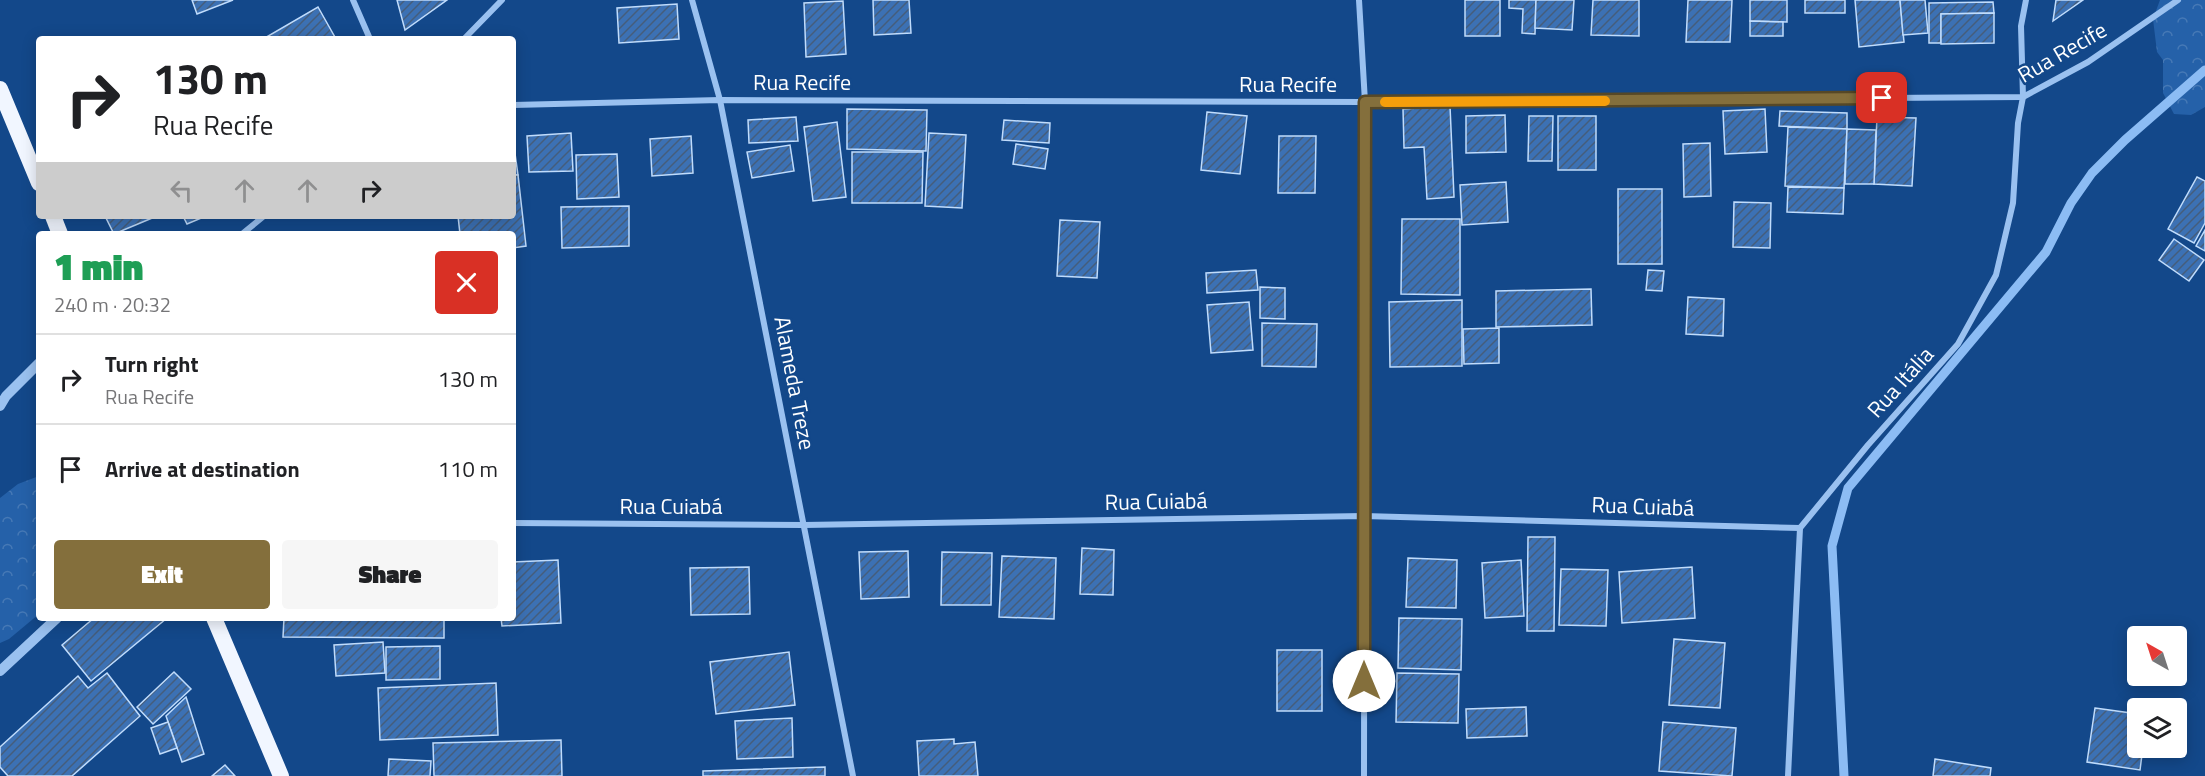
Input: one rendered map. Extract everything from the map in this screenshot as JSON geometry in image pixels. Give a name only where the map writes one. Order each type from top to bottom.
[{"type":"highway","points":[[0,89],[36,176]]},
{"type":"highway","points":[[215,621],[281,776]]},
{"type":"street","points":[[353,0],[369,36]]},
{"type":"street","points":[[467,36],[502,0]]},
{"type":"street","name":"Alameda Treze","points":[[692,0],[720,100],[853,776]]},
{"type":"street","points":[[1359,0],[1365,102],[1364,776]]},
{"type":"street","name":"Rua Itália","points":[[1800,528],[1868,445],[1958,344],[1996,275],[2013,203],[2018,123],[2023,97],[2021,26],[2026,0]]},
{"type":"street","name":"Rua Recife","points":[[516,105],[720,100],[1365,102],[2023,97],[2088,62],[2178,0]]},
{"type":"street","points":[[246,231],[260,219]]},
{"type":"street","points":[[0,406],[6,396],[36,366]]},
{"type":"street","name":"Rua Cuiabá","points":[[516,523],[804,525],[1364,516],[1800,528]]},
{"type":"street","points":[[1788,776],[1800,528]]},
{"type":"street","points":[[0,671],[54,621]]},
{"type":"green space","points":[[2160,0],[2205,0],[2205,107],[2191,115],[2174,114],[2163,93],[2163,60],[2157,52],[2153,19]]},
{"type":"green space","points":[[36,477],[36,616],[9,639],[0,643],[0,498],[18,484]]},
{"type":"building","points":[[192,0],[233,0],[197,14]]},
{"type":"building","points":[[397,0],[447,0],[405,30]]},
{"type":"building","points":[[873,0],[909,0],[911,33],[874,35]]},
{"type":"building","points":[[1465,0],[1500,0],[1500,36],[1465,36]]},
{"type":"building","points":[[1509,0],[1536,0],[1535,34],[1522,33],[1523,9],[1509,8]]},
{"type":"building","points":[[1536,0],[1574,0],[1572,30],[1535,28]]},
{"type":"building","points":[[1593,0],[1639,0],[1639,36],[1591,35]]},
{"type":"building","points":[[1688,0],[1732,0],[1730,42],[1686,42]]},
{"type":"building","points":[[1750,0],[1787,0],[1787,22],[1750,21]]},
{"type":"building","points":[[1805,0],[1845,0],[1845,13],[1805,13]]},
{"type":"building","points":[[1855,0],[1900,0],[1904,42],[1859,47]]},
{"type":"building","points":[[1900,0],[1925,0],[1928,33],[1903,35]]},
{"type":"building","points":[[2056,0],[2083,0],[2053,21]]},
{"type":"building","points":[[843,1],[846,54],[806,57],[804,3]]},
{"type":"building","points":[[1993,2],[1994,13],[1941,14],[1941,43],[1929,43],[1929,3]]},
{"type":"building","points":[[677,4],[679,39],[619,43],[617,8]]},
{"type":"building","points":[[318,7],[334,36],[268,36]]},
{"type":"building","points":[[1994,13],[1994,43],[1941,44],[1941,14]]},
{"type":"building","points":[[1750,21],[1783,22],[1783,36],[1750,36]]},
{"type":"building","points":[[1450,106],[1454,197],[1427,199],[1424,147],[1404,148],[1403,109]]},
{"type":"building","points":[[847,109],[927,110],[926,151],[847,149]]},
{"type":"building","points":[[1765,109],[1767,152],[1725,154],[1723,111]]},
{"type":"building","points":[[1780,111],[1847,113],[1847,129],[1779,126]]},
{"type":"building","points":[[1207,112],[1247,116],[1240,174],[1201,170]]},
{"type":"building","points":[[1505,115],[1506,152],[1466,153],[1466,116]]},
{"type":"building","points":[[1529,116],[1553,116],[1552,161],[1528,161]]},
{"type":"building","points":[[1558,116],[1596,116],[1596,170],[1558,170]]},
{"type":"building","points":[[796,117],[798,141],[749,143],[748,120]]},
{"type":"building","points":[[1877,117],[1916,118],[1912,186],[1874,184]]},
{"type":"building","points":[[1004,120],[1050,123],[1049,143],[1002,140]]},
{"type":"building","points":[[837,122],[846,197],[813,201],[804,127]]},
{"type":"building","points":[[1788,127],[1847,129],[1844,188],[1785,186]]},
{"type":"building","points":[[1847,129],[1876,130],[1874,184],[1845,184]]},
{"type":"building","points":[[571,133],[573,171],[529,172],[527,136]]},
{"type":"building","points":[[929,133],[966,135],[962,208],[925,206]]},
{"type":"building","points":[[691,136],[693,173],[652,176],[650,139]]},
{"type":"building","points":[[1279,136],[1316,136],[1315,193],[1278,193]]},
{"type":"building","points":[[1710,143],[1711,196],[1684,197],[1683,144]]},
{"type":"building","points":[[1016,144],[1048,149],[1045,169],[1013,164]]},
{"type":"building","points":[[790,145],[794,171],[752,178],[747,152]]},
{"type":"building","points":[[852,152],[923,152],[922,203],[852,203]]},
{"type":"building","points":[[617,154],[619,197],[577,199],[576,155]]},
{"type":"building","points":[[516,175],[518,175],[526,246],[516,248],[516,231],[460,231],[458,219],[516,219]]},
{"type":"building","points":[[2197,177],[2205,181],[2205,223],[2194,243],[2168,229]]},
{"type":"building","points":[[1506,182],[1508,222],[1462,225],[1460,185]]},
{"type":"building","points":[[1788,187],[1844,188],[1843,214],[1787,212]]},
{"type":"building","points":[[1618,189],[1662,189],[1662,264],[1618,264]]},
{"type":"building","points":[[1734,202],[1771,203],[1770,248],[1733,247]]},
{"type":"building","points":[[629,206],[629,246],[562,248],[561,207]]},
{"type":"building","points":[[106,219],[150,219],[121,231],[112,231]]},
{"type":"building","points":[[184,219],[199,219],[187,224]]},
{"type":"building","points":[[1402,219],[1460,219],[1460,295],[1401,294]]},
{"type":"building","points":[[1060,220],[1100,222],[1097,278],[1057,276]]},
{"type":"building","points":[[2205,230],[2205,251],[2196,246]]},
{"type":"building","points":[[2174,239],[2204,260],[2189,281],[2159,260]]},
{"type":"building","points":[[1256,270],[1258,290],[1207,293],[1206,273]]},
{"type":"building","points":[[1648,270],[1664,271],[1662,291],[1646,290]]},
{"type":"building","points":[[1260,287],[1285,288],[1285,319],[1260,318]]},
{"type":"building","points":[[1591,289],[1592,325],[1496,327],[1496,291]]},
{"type":"building","points":[[1688,297],[1724,299],[1723,336],[1686,334]]},
{"type":"building","points":[[1462,300],[1462,366],[1390,367],[1389,302]]},
{"type":"building","points":[[1249,302],[1253,350],[1211,353],[1207,305]]},
{"type":"building","points":[[1262,323],[1317,324],[1316,367],[1262,366]]},
{"type":"building","points":[[1499,328],[1499,363],[1464,364],[1463,329]]},
{"type":"building","points":[[1528,537],[1555,537],[1554,631],[1527,631]]},
{"type":"building","points":[[1082,548],[1114,550],[1113,595],[1080,594]]},
{"type":"building","points":[[908,551],[909,597],[861,599],[859,552]]},
{"type":"building","points":[[942,552],[992,553],[991,605],[941,605]]},
{"type":"building","points":[[1002,556],[1056,558],[1054,619],[999,617]]},
{"type":"building","points":[[1408,558],[1457,560],[1456,608],[1406,607]]},
{"type":"building","points":[[558,560],[561,623],[502,626],[501,621],[516,621],[516,562]]},
{"type":"building","points":[[1521,560],[1524,616],[1485,618],[1482,563]]},
{"type":"building","points":[[749,567],[750,614],[691,615],[690,568]]},
{"type":"building","points":[[1692,567],[1695,618],[1622,623],[1619,572]]},
{"type":"building","points":[[1561,569],[1608,570],[1606,626],[1559,625]]},
{"type":"building","points":[[1399,618],[1462,619],[1461,670],[1398,668]]},
{"type":"building","points":[[90,621],[163,621],[91,681],[62,645]]},
{"type":"building","points":[[284,621],[444,621],[444,638],[283,637]]},
{"type":"building","points":[[1674,639],[1725,643],[1720,708],[1669,705]]},
{"type":"building","points":[[383,642],[385,673],[336,676],[334,645]]},
{"type":"building","points":[[440,646],[440,679],[386,680],[386,647]]},
{"type":"building","points":[[1277,650],[1322,650],[1322,711],[1277,711]]},
{"type":"building","points":[[789,652],[795,705],[716,714],[710,662]]},
{"type":"building","points":[[174,672],[191,689],[153,724],[137,707]]},
{"type":"building","points":[[107,673],[140,716],[72,776],[8,776],[0,767],[0,747],[78,676],[88,688]]},
{"type":"building","points":[[1397,673],[1459,674],[1458,723],[1396,722]]},
{"type":"building","points":[[496,683],[498,735],[380,740],[378,688]]},
{"type":"building","points":[[186,697],[204,754],[182,762],[166,716]]},
{"type":"building","points":[[1526,707],[1527,736],[1467,738],[1466,709]]},
{"type":"building","points":[[2095,708],[2127,712],[2127,758],[2142,758],[2140,770],[2087,762]]},
{"type":"building","points":[[792,718],[793,757],[737,759],[735,721]]},
{"type":"building","points":[[168,722],[177,748],[160,754],[151,728]]},
{"type":"building","points":[[1663,722],[1736,728],[1732,776],[1659,771]]},
{"type":"building","points":[[954,739],[954,744],[975,742],[978,776],[919,776],[917,741]]},
{"type":"building","points":[[561,740],[562,776],[434,776],[433,743]]},
{"type":"building","points":[[389,759],[431,761],[430,776],[388,776]]},
{"type":"building","points":[[1935,759],[1991,768],[1990,776],[1933,776]]},
{"type":"building","points":[[225,765],[235,776],[212,776]]},
{"type":"building","points":[[825,767],[825,776],[703,776],[703,771]]},
{"type":"waterway","points":[[1844,776],[1832,546],[1848,488],[2046,252],[2071,203],[2092,173],[2125,140],[2205,70]]},
{"type":"slow traffic","points":[[1385,102],[1605,101]]},
{"type":"route","points":[[1364,681],[1365,102],[1882,98]]}]
